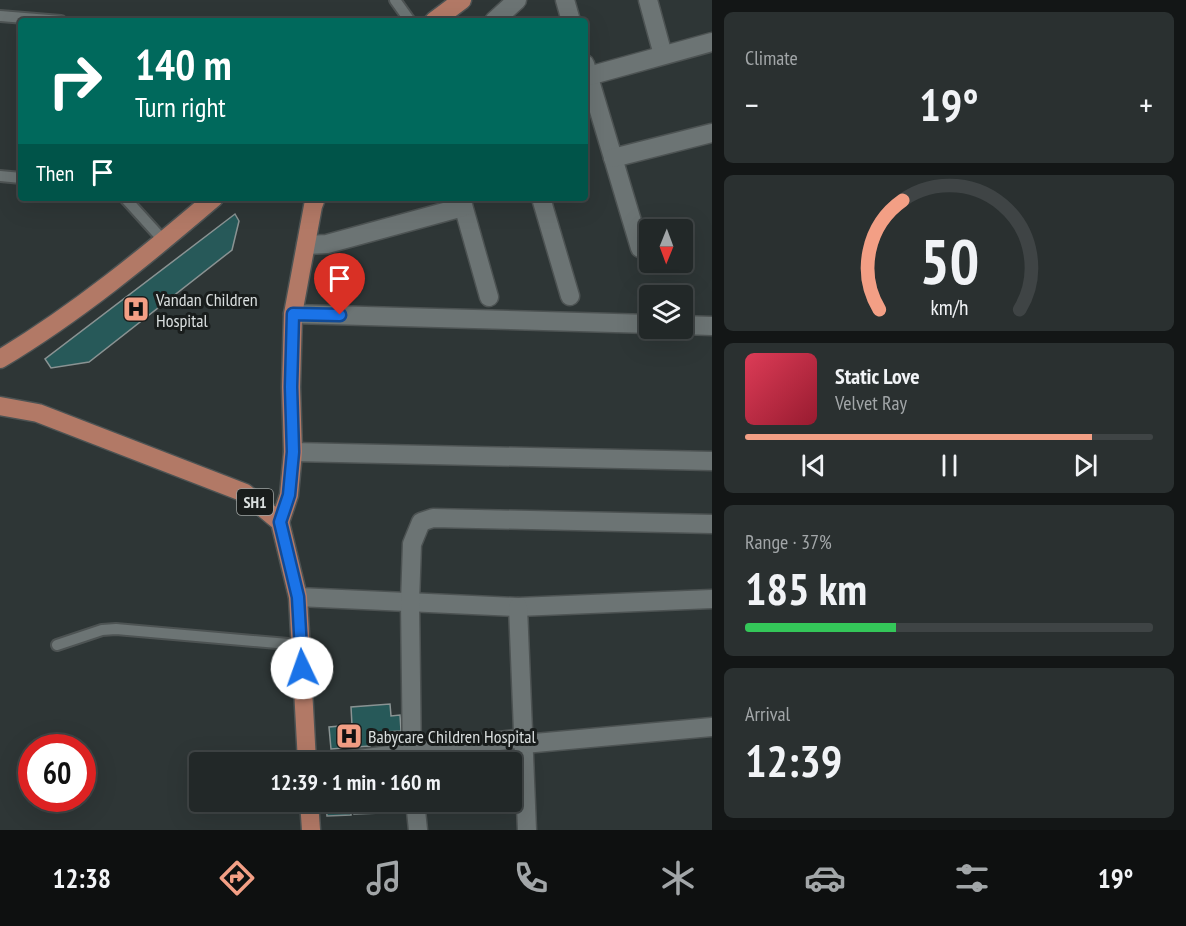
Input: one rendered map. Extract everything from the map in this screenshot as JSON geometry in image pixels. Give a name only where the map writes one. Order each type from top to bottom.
[{"type":"main road","points":[[438,18],[462,0]]},
{"type":"main road","points":[[0,360],[41,334],[140,262],[211,201]]},
{"type":"main road","points":[[280,522],[289,495],[293,452],[291,387],[293,314],[315,201]]},
{"type":"main road","name":"SH1","points":[[0,406],[38,413],[244,493],[280,522],[298,597],[306,752]]},
{"type":"main road","points":[[310,812],[311,830]]},
{"type":"street","points":[[497,18],[517,0]]},
{"type":"street","points":[[565,0],[571,18]]},
{"type":"street","points":[[648,0],[663,55]]},
{"type":"street","points":[[588,72],[712,42]]},
{"type":"street","points":[[588,78],[639,245]]},
{"type":"street","points":[[613,158],[712,133]]},
{"type":"street","points":[[542,201],[570,296]]},
{"type":"street","points":[[306,245],[327,244],[462,202],[489,297]]},
{"type":"street","points":[[293,314],[639,324]]},
{"type":"street","points":[[693,325],[712,326]]},
{"type":"street","points":[[293,452],[712,461]]},
{"type":"street","points":[[412,752],[410,602],[412,544],[421,522],[433,518],[712,524]]},
{"type":"street","points":[[298,597],[518,607],[712,599]]},
{"type":"street","points":[[518,607],[527,830]]},
{"type":"street","points":[[447,752],[524,741],[712,728]]},
{"type":"street","points":[[416,812],[418,830]]},
{"type":"lane","points":[[395,0],[408,18]]},
{"type":"lane","points":[[0,16],[24,18]]},
{"type":"lane","points":[[0,176],[18,178]]},
{"type":"lane","points":[[128,201],[164,241]]},
{"type":"lane","points":[[57,645],[102,630],[116,629],[300,645]]},
{"type":"building","points":[[235,214],[239,221],[232,250],[89,362],[51,368],[45,359]]},
{"type":"building","points":[[390,704],[391,716],[400,715],[401,731],[369,733],[370,746],[331,749],[329,727],[352,725],[351,707]]},
{"type":"building","points":[[327,812],[351,812],[351,815],[327,816]]},
{"type":"building","points":[[354,812],[382,813],[354,814]]},
{"type":"place","name":"Vandan Children Hospital","points":[[136,309]]},
{"type":"place","name":"Babycare Children Hospital","points":[[349,736]]},
{"type":"route","points":[[302,668],[298,597],[280,522],[289,495],[293,452],[291,387],[293,314],[340,315]]}]
